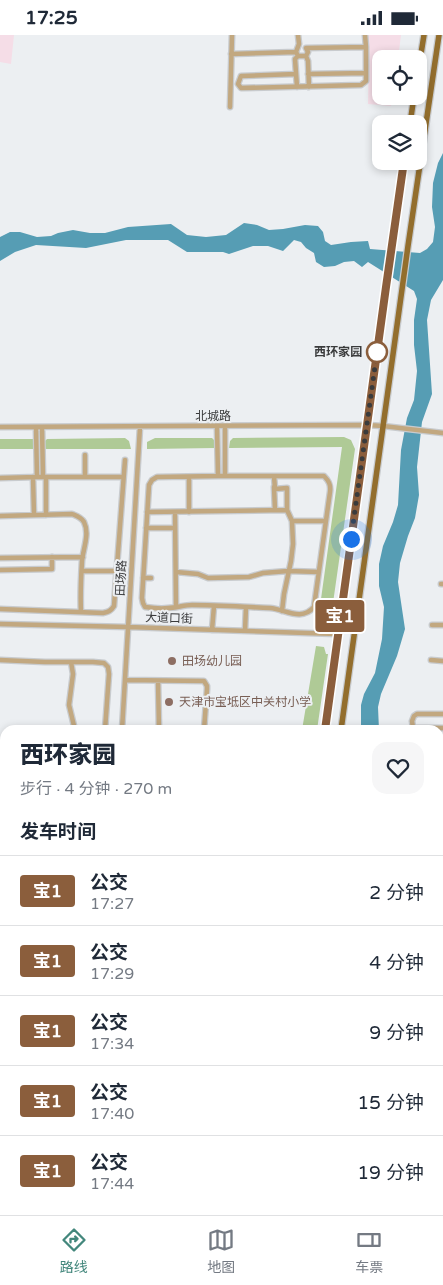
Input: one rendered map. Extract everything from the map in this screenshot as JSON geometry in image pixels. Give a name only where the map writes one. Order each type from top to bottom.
[{"type":"main road","points":[[422,50],[424,35]]},
{"type":"main road","points":[[342,725],[439,35]]},
{"type":"main road","points":[[326,725],[403,170]]},
{"type":"street","points":[[230,107],[232,35]]},
{"type":"street","points":[[297,87],[296,59],[299,44],[298,35]]},
{"type":"street","points":[[296,74],[241,76],[238,84],[241,88],[361,85],[366,81],[365,35]]},
{"type":"street","points":[[297,52],[302,47],[366,47]]},
{"type":"street","points":[[306,48],[308,52],[306,56],[308,61],[309,87]]},
{"type":"street","points":[[231,54],[297,52],[306,56]]},
{"type":"street","points":[[308,74],[366,73]]},
{"type":"street","name":"北城路","points":[[0,427],[367,425],[443,433]]},
{"type":"street","points":[[216,426],[218,476]]},
{"type":"street","points":[[224,426],[225,476]]},
{"type":"street","points":[[34,515],[36,427]]},
{"type":"street","points":[[42,427],[46,515]]},
{"type":"street","name":"田场路","points":[[122,725],[140,427]]},
{"type":"street","points":[[85,455],[85,477]]},
{"type":"street","points":[[0,609],[102,613],[108,612],[114,607],[125,460]]},
{"type":"street","points":[[225,476],[324,476],[328,480],[331,486],[314,607],[311,611],[299,615],[274,609],[190,605],[168,609],[145,607],[142,603],[149,485],[152,480],[157,477],[225,476]]},
{"type":"street","points":[[274,476],[276,510]]},
{"type":"street","points":[[0,478],[123,477]]},
{"type":"street","points":[[189,477],[189,512]]},
{"type":"street","points":[[274,487],[275,489],[286,489],[287,510],[292,521],[293,545],[282,611]]},
{"type":"street","points":[[147,512],[287,510]]},
{"type":"street","points":[[175,512],[176,607]]},
{"type":"street","points":[[0,516],[72,514],[81,518],[86,525],[86,542],[82,571],[81,612]]},
{"type":"street","points":[[292,521],[326,521]]},
{"type":"street","points":[[135,524],[146,528]]},
{"type":"street","points":[[134,531],[146,528],[176,528]]},
{"type":"street","points":[[0,557],[83,557]]},
{"type":"street","points":[[0,570],[52,569],[52,557]]},
{"type":"street","points":[[82,571],[116,571]]},
{"type":"street","points":[[176,572],[198,574],[208,578],[249,577],[263,573],[288,571],[319,572]]},
{"type":"street","points":[[143,578],[151,578]]},
{"type":"street","points":[[212,630],[214,606]]},
{"type":"street","points":[[245,631],[246,607]]},
{"type":"street","name":"大道口街","points":[[0,624],[337,634]]},
{"type":"street","points":[[432,625],[443,625]]},
{"type":"street","points":[[0,660],[104,663],[108,667],[109,674],[105,725]]},
{"type":"street","points":[[432,661],[443,661]]},
{"type":"street","points":[[70,662],[73,674],[69,705],[74,725]]},
{"type":"street","points":[[125,680],[204,681],[207,686],[204,725]]},
{"type":"street","points":[[158,681],[159,725]]},
{"type":"street","points":[[412,725],[414,716],[417,714],[443,714]]},
{"type":"shaded area","points":[[0,35],[14,35],[11,64],[0,62]]},
{"type":"shaded area","points":[[367,35],[401,35],[399,50],[372,50],[372,104],[368,104],[369,41]]},
{"type":"green space","points":[[344,437],[351,440],[355,449],[330,624],[327,627],[317,628],[342,447],[229,448],[230,441],[233,438]]},
{"type":"green space","points":[[125,438],[129,441],[131,449],[45,449],[45,441],[47,439]]},
{"type":"green space","points":[[155,438],[212,438],[215,448],[147,449],[147,442]]},
{"type":"green space","points":[[0,439],[33,439],[33,449],[0,449]]},
{"type":"green space","points":[[316,646],[324,647],[326,654],[328,654],[318,725],[303,725]]},
{"type":"water","points":[[443,153],[443,280],[431,300],[427,320],[432,394],[422,422],[417,467],[419,495],[415,518],[400,563],[398,582],[405,629],[397,656],[381,694],[378,707],[379,725],[361,725],[361,705],[364,694],[375,673],[382,639],[384,607],[379,586],[379,564],[383,546],[398,505],[401,450],[407,418],[414,400],[417,371],[414,320],[417,299],[414,291],[368,262],[362,267],[354,261],[324,267],[316,262],[314,253],[301,242],[294,240],[283,251],[268,246],[253,246],[229,254],[223,252],[187,252],[168,240],[126,240],[86,248],[36,245],[15,252],[0,261],[0,237],[10,232],[20,232],[37,237],[51,236],[73,230],[105,233],[128,227],[171,224],[187,235],[206,237],[226,235],[244,223],[257,225],[269,230],[305,225],[318,226],[323,232],[325,241],[331,245],[368,241],[370,249],[420,253],[433,242],[435,227],[432,207],[433,183],[438,163]]},
{"type":"bus line","name":"宝1","points":[[326,725],[403,170]]},
{"type":"place","name":"西环家园","points":[[377,352]]},
{"type":"place","name":"田场幼儿园","points":[[172,661]]},
{"type":"place","name":"天津市宝坻区中关村小学","points":[[169,702]]},
{"type":"route","points":[[351,539],[377,352]]}]
